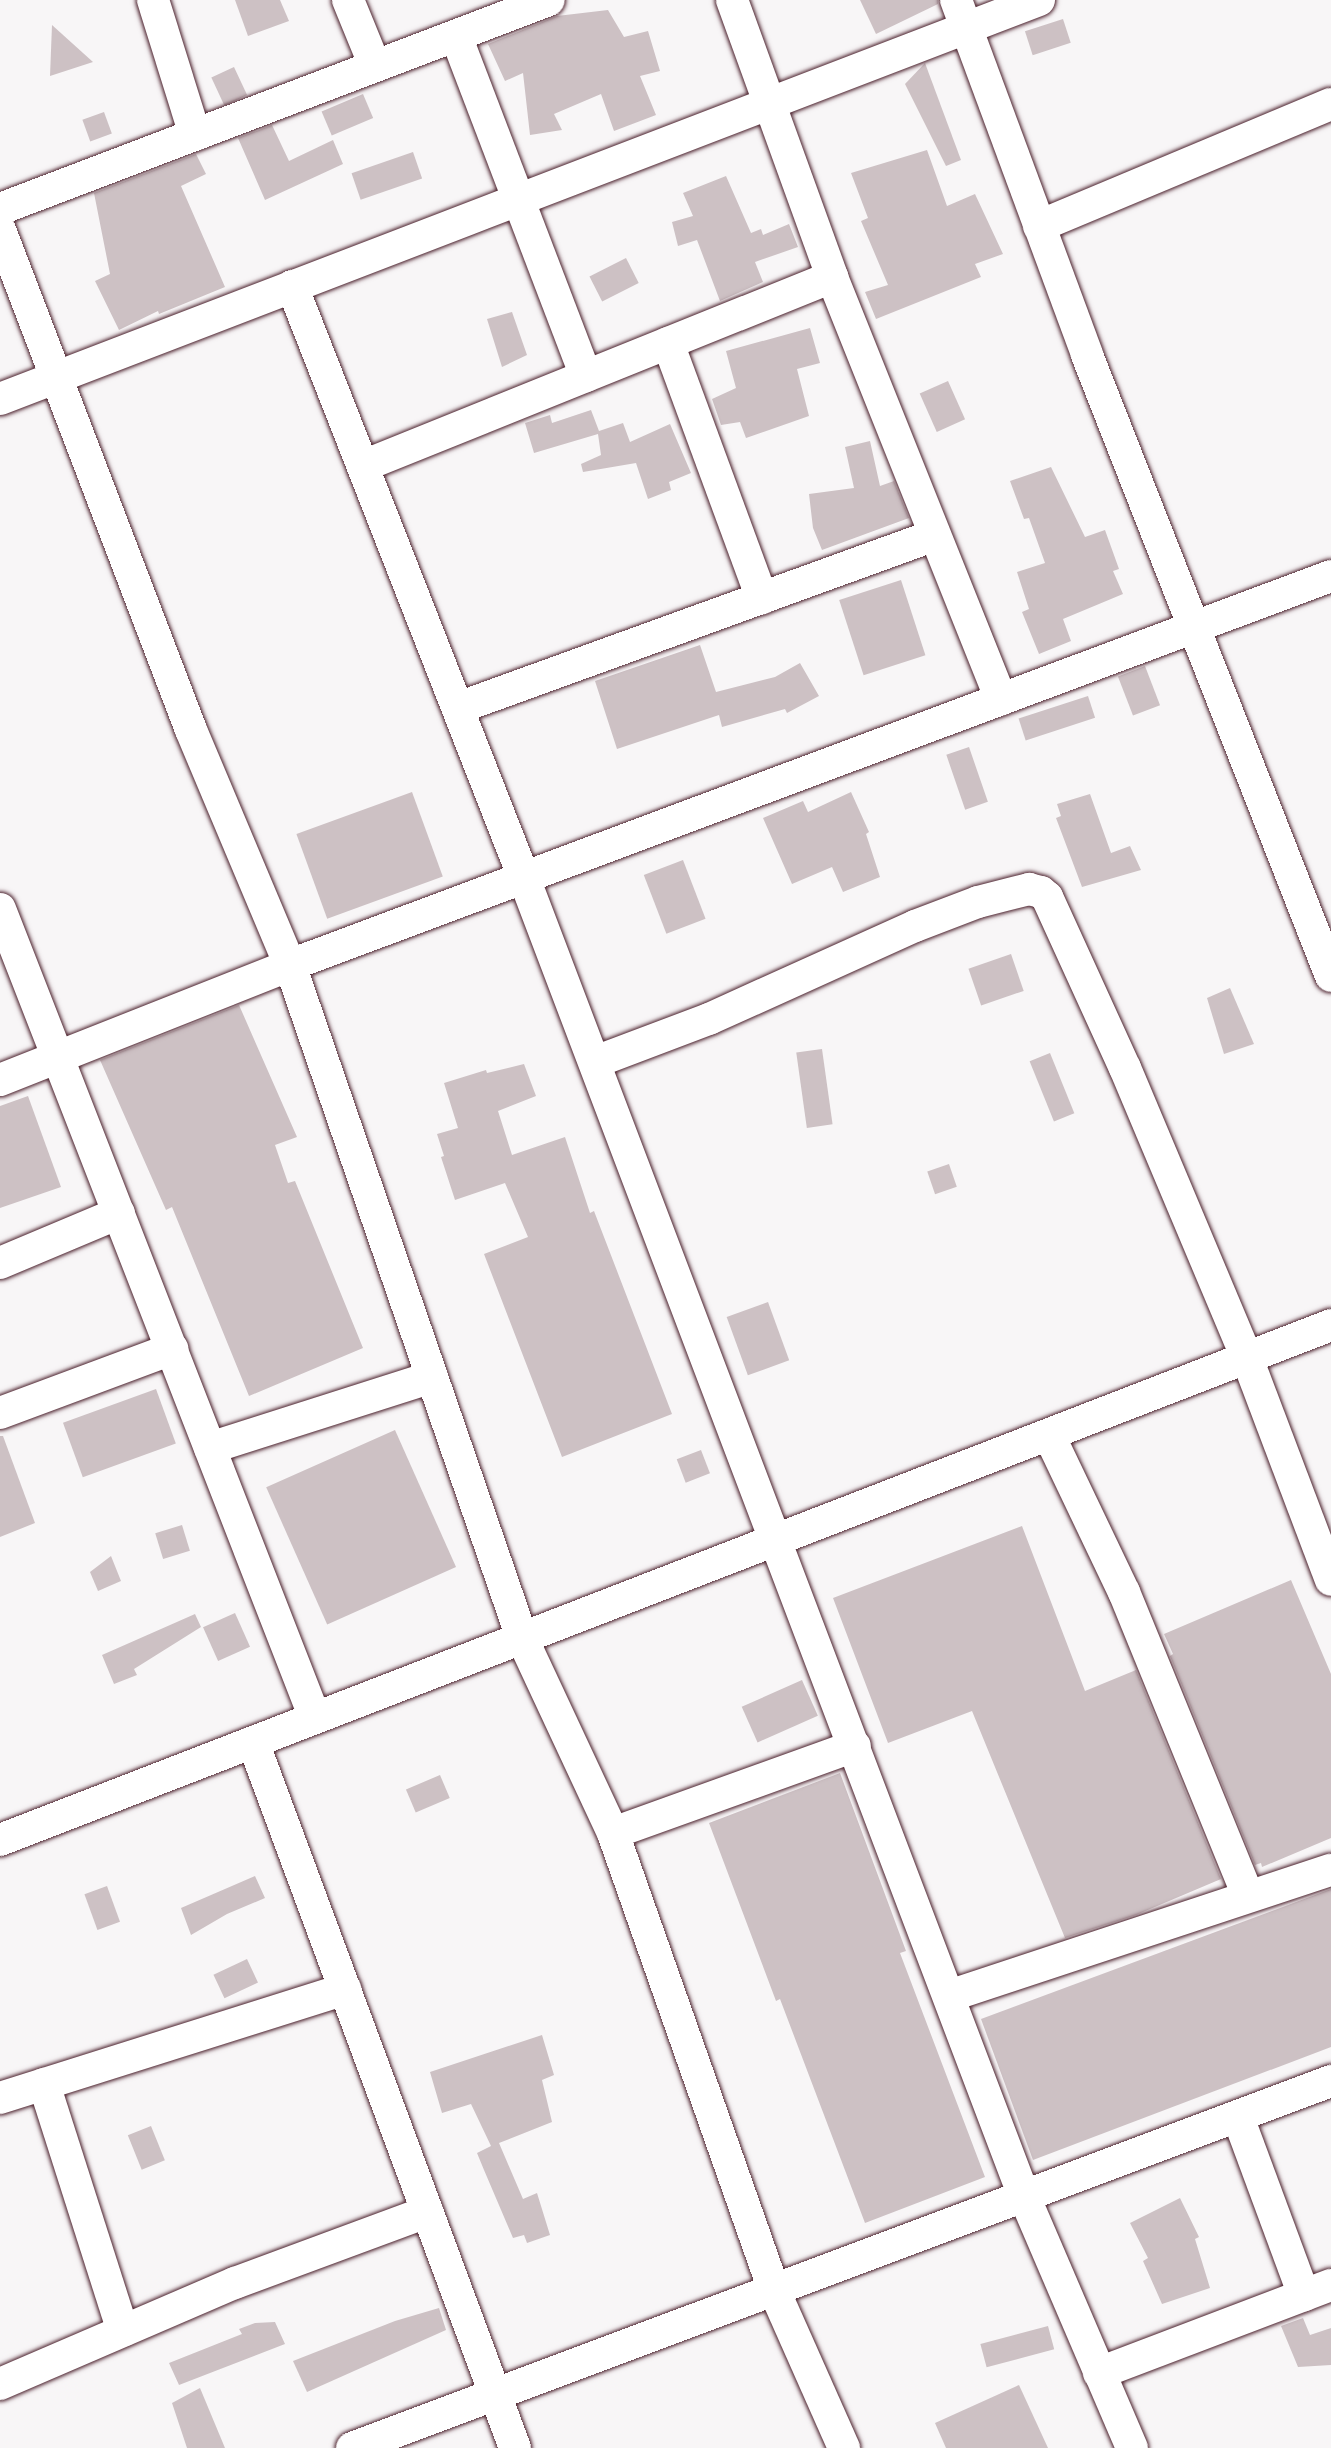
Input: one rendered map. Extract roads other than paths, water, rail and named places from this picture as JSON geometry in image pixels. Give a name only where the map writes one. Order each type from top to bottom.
[{"type":"street","points":[[153,0],[195,135]]},
{"type":"street","points":[[348,0],[375,66]]},
{"type":"street","points":[[0,209],[549,0]]},
{"type":"street","points":[[732,0],[771,102],[831,277],[1001,699]]},
{"type":"street","points":[[0,399],[771,102],[960,13],[1039,0]]},
{"type":"street","points":[[960,13],[1192,628],[1331,976]]},
{"type":"street","points":[[456,36],[586,376]]},
{"type":"street","points":[[1039,226],[1331,104]]},
{"type":"street","points":[[0,230],[191,730],[290,965],[522,1638],[613,1833],[774,2290],[844,2448]]},
{"type":"street","points":[[363,466],[831,277]]},
{"type":"street","points":[[292,286],[595,1062],[1024,2196],[1132,2448]]},
{"type":"street","points":[[668,343],[762,598]]},
{"type":"street","points":[[458,708],[935,535]]},
{"type":"street","points":[[0,1080],[290,965],[1331,576]]},
{"type":"street","points":[[595,1062],[709,1019],[903,931],[978,902],[1029,889],[1041,892],[1047,897],[1125,1068],[1247,1358],[1331,1580]]},
{"type":"street","points":[[0,909],[315,1718]]},
{"type":"street","points":[[0,1263],[119,1213]]},
{"type":"street","points":[[0,1840],[1331,1325]]},
{"type":"street","points":[[0,1413],[172,1349]]},
{"type":"street","points":[[210,1448],[432,1377]]},
{"type":"street","points":[[1049,1434],[1124,1592],[1248,1896]]},
{"type":"street","points":[[253,1742],[515,2448]]},
{"type":"street","points":[[613,1833],[855,1746]]},
{"type":"street","points":[[949,1996],[1331,1870]]},
{"type":"street","points":[[0,2098],[345,1989]]},
{"type":"street","points":[[352,2448],[1331,2081]]},
{"type":"street","points":[[44,2084],[123,2331]]},
{"type":"street","points":[[1099,2373],[1317,2290],[1237,2116]]},
{"type":"street","points":[[0,2384],[235,2283],[428,2212]]}]
